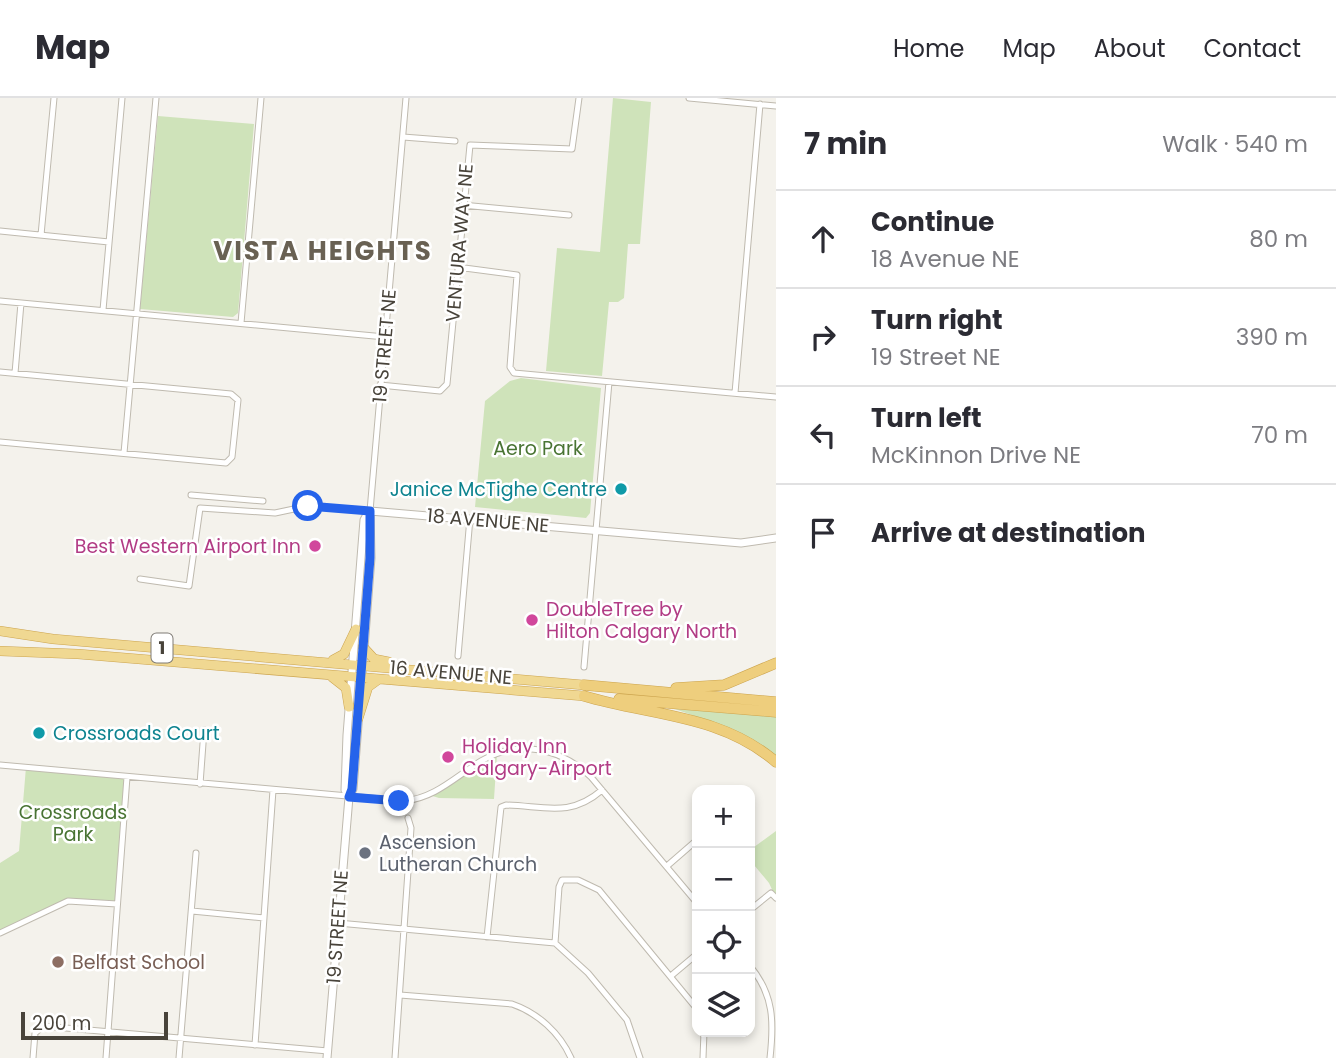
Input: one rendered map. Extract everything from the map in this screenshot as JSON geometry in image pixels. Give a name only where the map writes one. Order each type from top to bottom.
[{"type":"highway","points":[[326,661],[344,654],[356,629]]},
{"type":"highway","name":"16 AVENUE NE","points":[[0,631],[53,639],[451,673],[776,712]]},
{"type":"highway","points":[[363,647],[374,659],[442,667],[451,673]]},
{"type":"highway","name":"16 AVENUE NE","points":[[0,651],[380,679],[584,690],[627,689],[776,702]]},
{"type":"highway","points":[[627,689],[724,685],[753,676],[776,663]]},
{"type":"highway","points":[[328,674],[346,688],[349,707]]},
{"type":"highway","points":[[358,719],[368,687],[380,679]]},
{"type":"highway","points":[[584,690],[711,724],[744,740],[776,762]]},
{"type":"street","points":[[41,235],[54,98]]},
{"type":"street","points":[[103,310],[122,98]]},
{"type":"street","points":[[124,453],[156,98]]},
{"type":"street","points":[[241,323],[261,98]]},
{"type":"street","name":"19 STREET NE","points":[[357,664],[363,647],[370,558],[370,511],[406,98]]},
{"type":"street","name":"VENTURA WAY NE","points":[[380,385],[444,389],[470,145],[475,143],[572,149],[579,98]]},
{"type":"street","points":[[689,98],[776,106]]},
{"type":"street","points":[[735,393],[760,104]]},
{"type":"street","points":[[403,137],[455,141]]},
{"type":"street","points":[[462,205],[569,215]]},
{"type":"street","points":[[0,231],[109,242]]},
{"type":"street","points":[[457,267],[517,275],[510,366],[514,373],[776,397]]},
{"type":"street","points":[[0,301],[385,337]]},
{"type":"street","points":[[15,373],[22,303]]},
{"type":"street","points":[[0,372],[234,394],[238,400],[232,459],[226,463],[0,442]]},
{"type":"street","points":[[584,667],[609,382]]},
{"type":"street","points":[[191,495],[263,501]]},
{"type":"street","name":"18 AVENUE NE","points":[[140,579],[189,586],[200,508],[275,513],[308,506],[741,543],[776,538]]},
{"type":"street","name":"19 STREET NE","points":[[327,1055],[337,923],[358,719],[356,629],[364,520],[370,511]]},
{"type":"street","points":[[458,656],[470,518]]},
{"type":"street","name":"19 STREET NE","points":[[349,797],[345,790],[349,707],[356,677]]},
{"type":"street","points":[[200,784],[204,730]]},
{"type":"street","points":[[0,765],[399,801],[424,797],[489,757],[524,749],[542,750],[579,766],[692,898]]},
{"type":"street","points":[[106,1058],[127,777]]},
{"type":"street","points":[[255,1045],[273,790]]},
{"type":"street","points":[[487,937],[501,807],[506,805],[567,809],[579,806],[602,790]]},
{"type":"street","points":[[395,1058],[411,828],[408,817]]},
{"type":"street","points":[[667,866],[692,844]]},
{"type":"street","points":[[179,1058],[196,853]]},
{"type":"street","points":[[555,943],[559,887],[562,880],[590,883],[672,975],[692,1002]]},
{"type":"street","points":[[755,906],[771,893],[776,898]]},
{"type":"street","points":[[0,933],[68,901],[117,904]]},
{"type":"street","points":[[192,911],[264,918]]},
{"type":"street","points":[[337,923],[555,943],[588,973],[627,1020],[640,1058]]},
{"type":"street","points":[[672,975],[692,958]]},
{"type":"street","points":[[755,973],[766,988],[771,1003],[773,1021],[770,1058]]},
{"type":"street","points":[[400,995],[512,1004],[524,1008],[548,1026],[571,1058]]},
{"type":"street","points":[[33,1058],[35,1033],[39,1027],[255,1045],[327,1055]]},
{"type":"street","points":[[703,1058],[704,1037]]},
{"type":"green space","points":[[613,98],[651,102],[640,244],[628,244],[624,298],[618,302],[609,302],[602,376],[546,371],[557,248],[600,252]]},
{"type":"green space","points":[[158,116],[254,124],[238,313],[233,317],[140,309]]},
{"type":"green space","name":"Aero Park","points":[[521,378],[601,388],[590,513],[586,518],[475,507],[485,401],[510,381]]},
{"type":"green space","points":[[675,709],[776,716],[776,759],[725,727]]},
{"type":"green space","points":[[497,754],[494,799],[439,798],[429,795]]},
{"type":"green space","name":"Crossroads Park","points":[[26,767],[127,777],[117,904],[68,901],[0,933],[0,863],[19,851]]},
{"type":"green space","points":[[776,831],[776,898],[769,883],[755,866],[755,846]]},
{"type":"place","name":"Janice McTighe Centre","points":[[621,489]]},
{"type":"place","name":"Best Western Airport Inn","points":[[315,546]]},
{"type":"place","name":"DoubleTree by Hilton Calgary North","points":[[532,620]]},
{"type":"place","name":"Crossroads Court","points":[[39,733]]},
{"type":"place","name":"Holiday Inn Calgary-Airport","points":[[448,757]]},
{"type":"place","name":"Ascension Lutheran Church","points":[[365,853]]},
{"type":"place","name":"Belfast School","points":[[58,962]]},
{"type":"district","name":"VISTA HEIGHTS","points":[[323,251]]},
{"type":"route","points":[[308,506],[370,511],[370,558],[352,789],[349,797],[399,801]]}]
